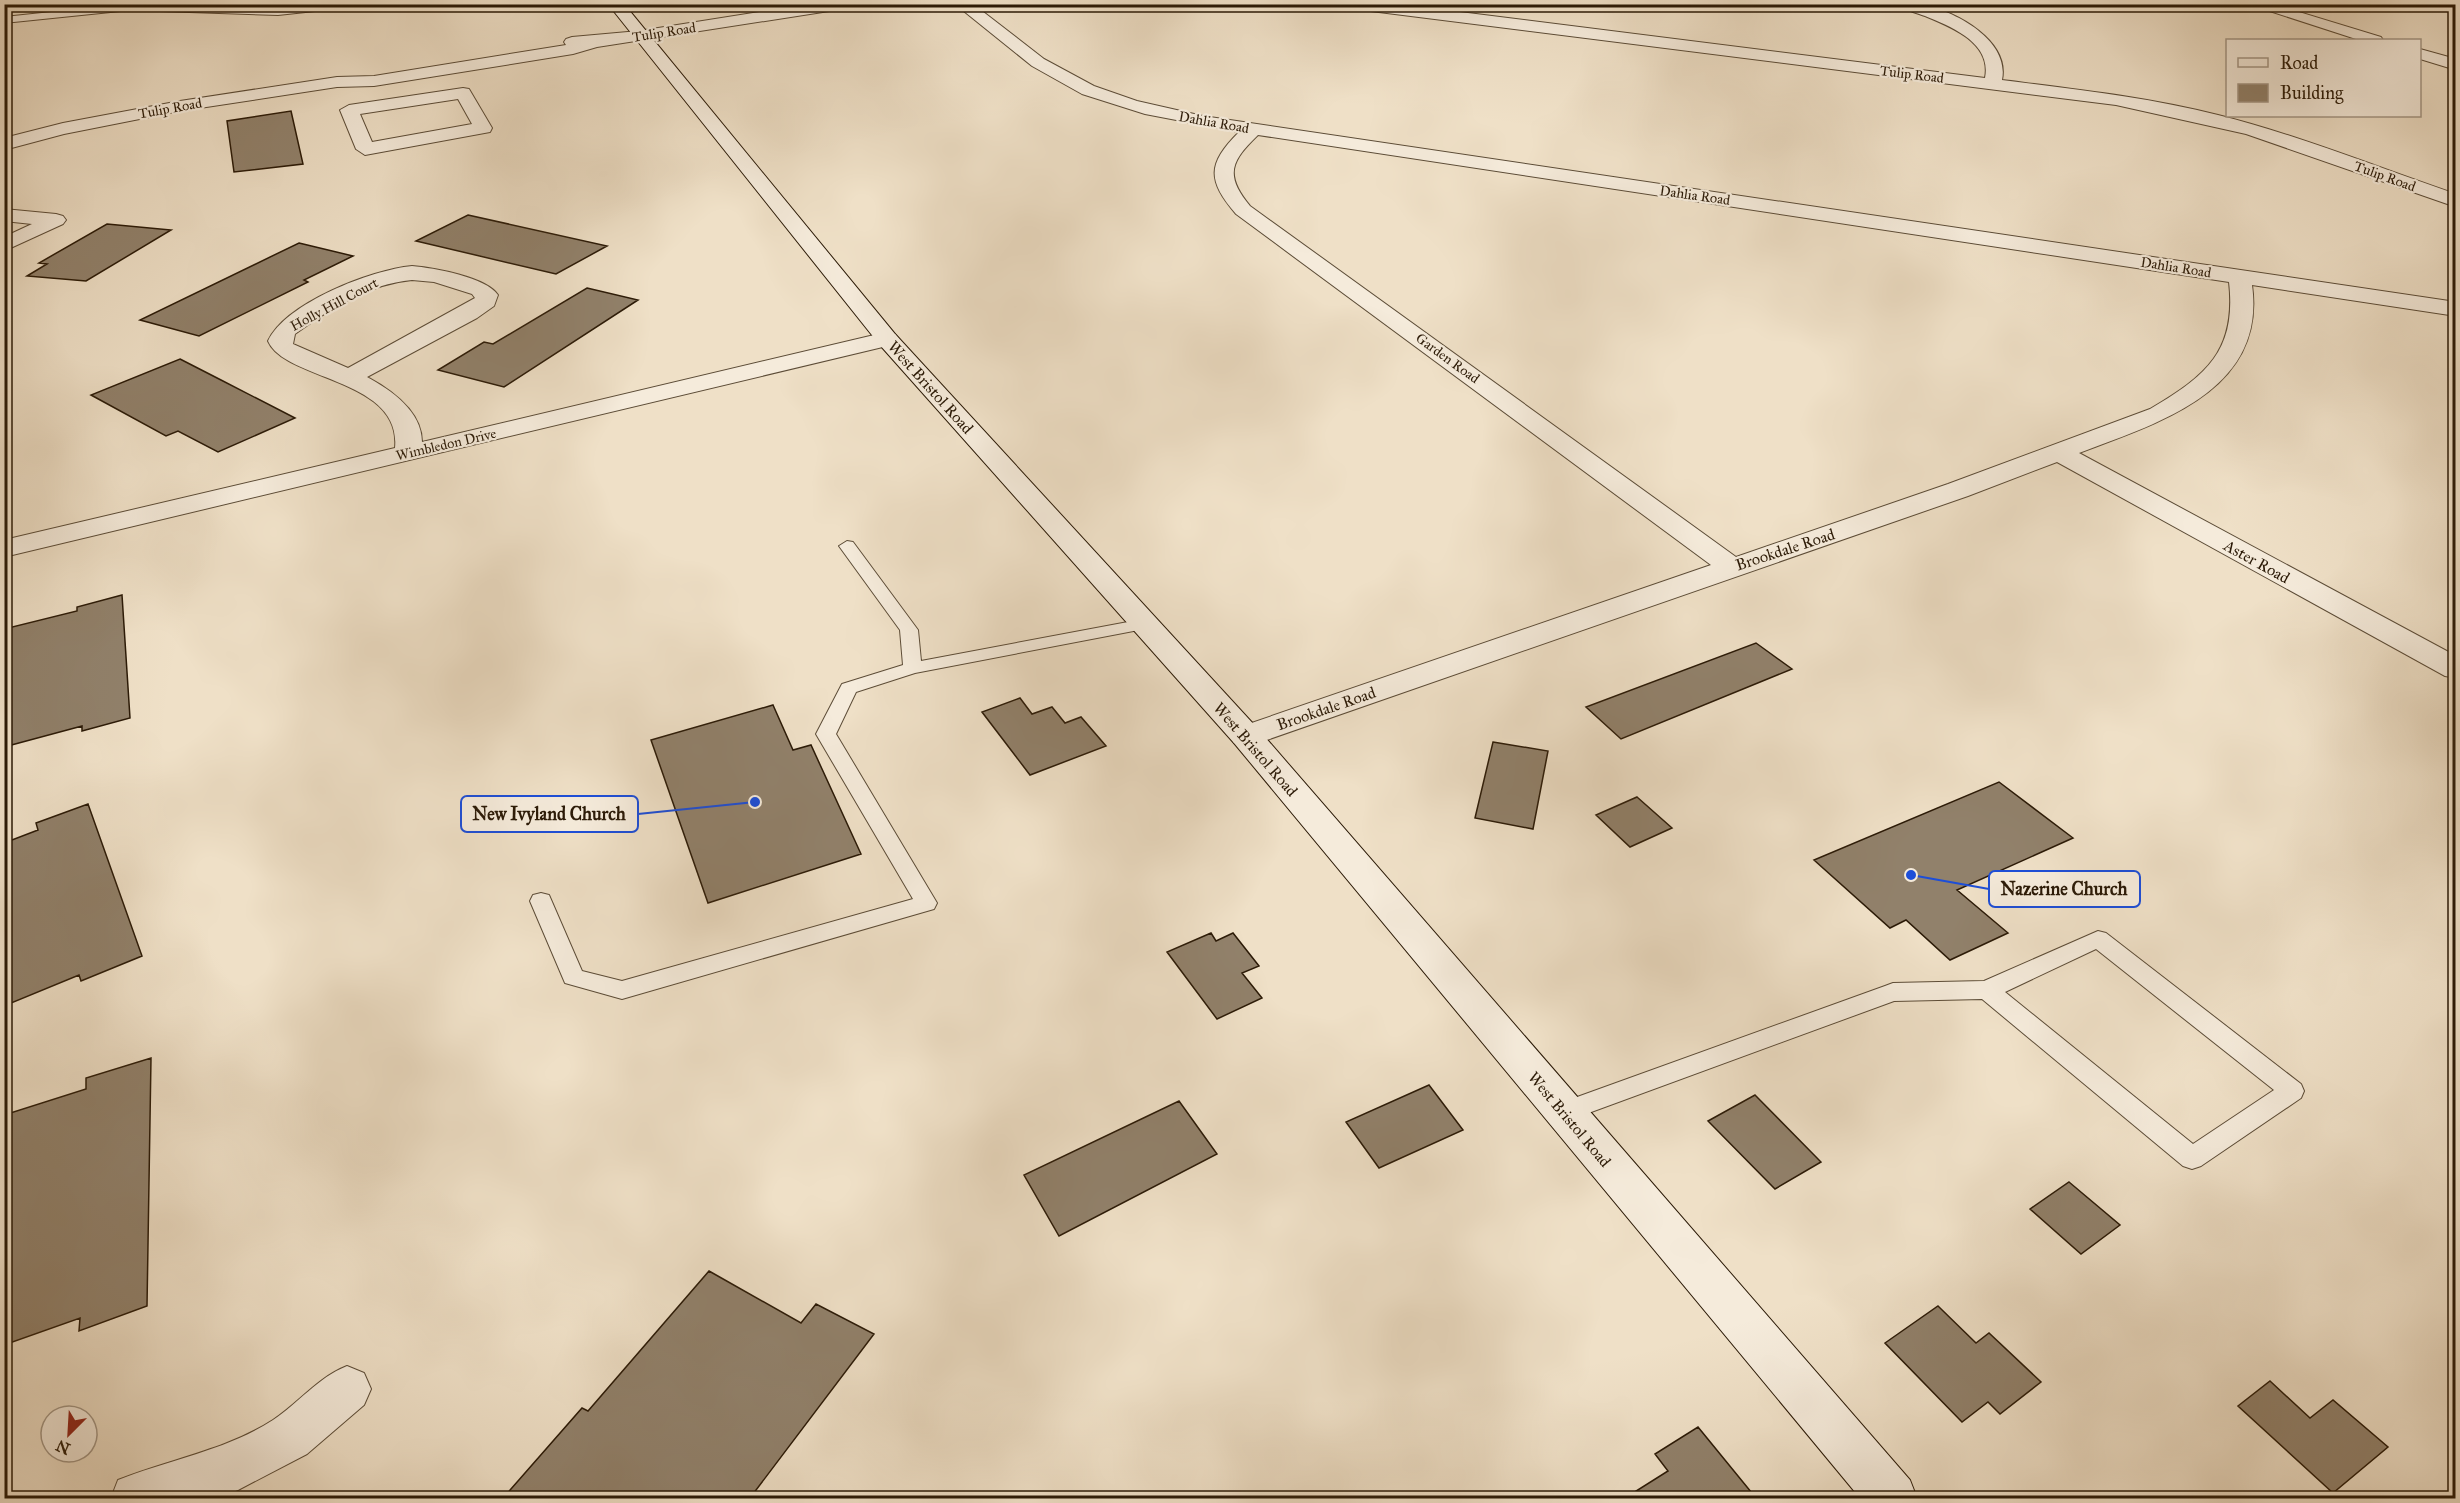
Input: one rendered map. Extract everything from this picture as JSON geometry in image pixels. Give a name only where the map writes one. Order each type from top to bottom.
[{"type":"street","name":"West Bristol Road","points":[[615,4],[887,339],[1246,736],[1892,1498]]},
{"type":"street","name":"Tulip Road","points":[[4,144],[124,116],[337,82],[374,81],[432,72],[573,49],[594,42],[842,4]]},
{"type":"street","name":"Dahlia Road","points":[[962,4],[1048,68],[1087,90],[1143,108],[1253,129],[2456,309]]},
{"type":"street","name":"Tulip Road","points":[[1355,4],[2116,100],[2213,119],[2275,137],[2456,201]]},
{"type":"street","points":[[1907,4],[1958,26],[1985,46],[1994,59],[1992,84]]},
{"type":"street","points":[[2255,4],[2372,39]]},
{"type":"street","points":[[2421,54],[2456,65]]},
{"type":"street","points":[[337,82],[349,110],[366,149],[483,128],[463,93],[349,110]]},
{"type":"street","name":"Garden Road","points":[[1253,129],[1234,147],[1222,176],[1229,196],[1243,210],[1732,567]]},
{"type":"street","points":[[4,215],[56,220],[4,245]]},
{"type":"street","name":"Holly Hill Court","points":[[348,378],[469,312],[486,301],[487,295],[480,289],[414,273],[395,274],[357,288],[285,330],[280,341],[283,348],[348,378],[364,385],[391,404],[408,430],[408,454]]},
{"type":"street","name":"Brookdale Road","points":[[1246,736],[1732,567],[1768,557],[2060,453],[2158,414],[2181,402],[2211,377],[2230,352],[2240,330],[2243,315],[2240,277]]},
{"type":"street","name":"Wimbledon Drive","points":[[4,549],[887,339]]},
{"type":"street","name":"Aster Road","points":[[2060,453],[2456,669]]},
{"type":"street","points":[[136,1498],[220,1473],[290,1437],[347,1389]]},
{"type":"lane","points":[[4,20],[130,7],[278,12],[375,4]]},
{"type":"lane","points":[[847,546],[909,630],[912,668]]},
{"type":"lane","points":[[541,901],[573,977],[622,990],[926,903],[826,734],[849,688],[912,668],[1144,624]]},
{"type":"lane","points":[[1564,1112],[1893,992],[1987,990],[2098,939],[2292,1091],[2192,1158],[1987,990]]},
{"type":"building","points":[[291,111],[303,164],[234,172],[227,121]]},
{"type":"building","points":[[468,215],[607,246],[556,274],[416,241]]},
{"type":"building","points":[[107,224],[171,230],[86,281],[27,276],[47,264],[39,263]]},
{"type":"building","points":[[299,243],[353,256],[304,280],[308,282],[199,336],[140,320]]},
{"type":"building","points":[[587,288],[638,300],[504,387],[438,370],[484,342],[493,344]]},
{"type":"building","points":[[180,359],[295,418],[218,452],[178,431],[166,436],[91,395]]},
{"type":"building","points":[[122,595],[130,718],[82,731],[82,726],[4,747],[4,629],[77,611],[77,607]]},
{"type":"building","points":[[1756,643],[1792,669],[1621,739],[1586,707]]},
{"type":"building","points":[[1020,698],[1032,714],[1052,707],[1065,723],[1081,717],[1106,746],[1030,775],[982,712]]},
{"type":"building","points":[[773,705],[793,750],[811,745],[861,854],[708,903],[651,740]]},
{"type":"building","points":[[1493,742],[1548,751],[1533,829],[1475,818]]},
{"type":"building","points":[[1999,782],[2073,838],[1957,890],[2008,933],[1950,960],[1906,920],[1890,928],[1814,860]]},
{"type":"building","points":[[1637,797],[1672,828],[1630,847],[1596,815]]},
{"type":"building","points":[[88,804],[142,956],[81,981],[79,975],[4,1006],[4,843],[38,830],[36,823]]},
{"type":"building","points":[[1211,933],[1216,941],[1233,933],[1259,966],[1242,973],[1262,998],[1217,1019],[1167,952]]},
{"type":"building","points":[[151,1058],[147,1306],[79,1331],[80,1318],[4,1345],[4,1115],[86,1089],[86,1078]]},
{"type":"building","points":[[1429,1085],[1463,1130],[1379,1168],[1346,1122]]},
{"type":"building","points":[[1755,1095],[1821,1162],[1775,1189],[1708,1121]]},
{"type":"building","points":[[1179,1101],[1217,1154],[1059,1236],[1024,1175]]},
{"type":"building","points":[[2069,1182],[2120,1225],[2081,1254],[2030,1209]]},
{"type":"building","points":[[709,1271],[801,1323],[816,1304],[874,1334],[750,1498],[503,1498],[582,1408],[588,1411]]},
{"type":"building","points":[[1938,1306],[1976,1343],[1989,1333],[2041,1382],[2000,1414],[1988,1402],[1962,1422],[1885,1343]]},
{"type":"building","points":[[2270,1381],[2310,1418],[2333,1400],[2388,1447],[2333,1493],[2238,1406]]},
{"type":"building","points":[[1698,1427],[1756,1498],[1625,1498],[1668,1471],[1655,1454]]},
{"type":"place","name":"New Ivyland Church","points":[[755,802]]},
{"type":"place","name":"Nazerine Church","points":[[1911,875]]}]
